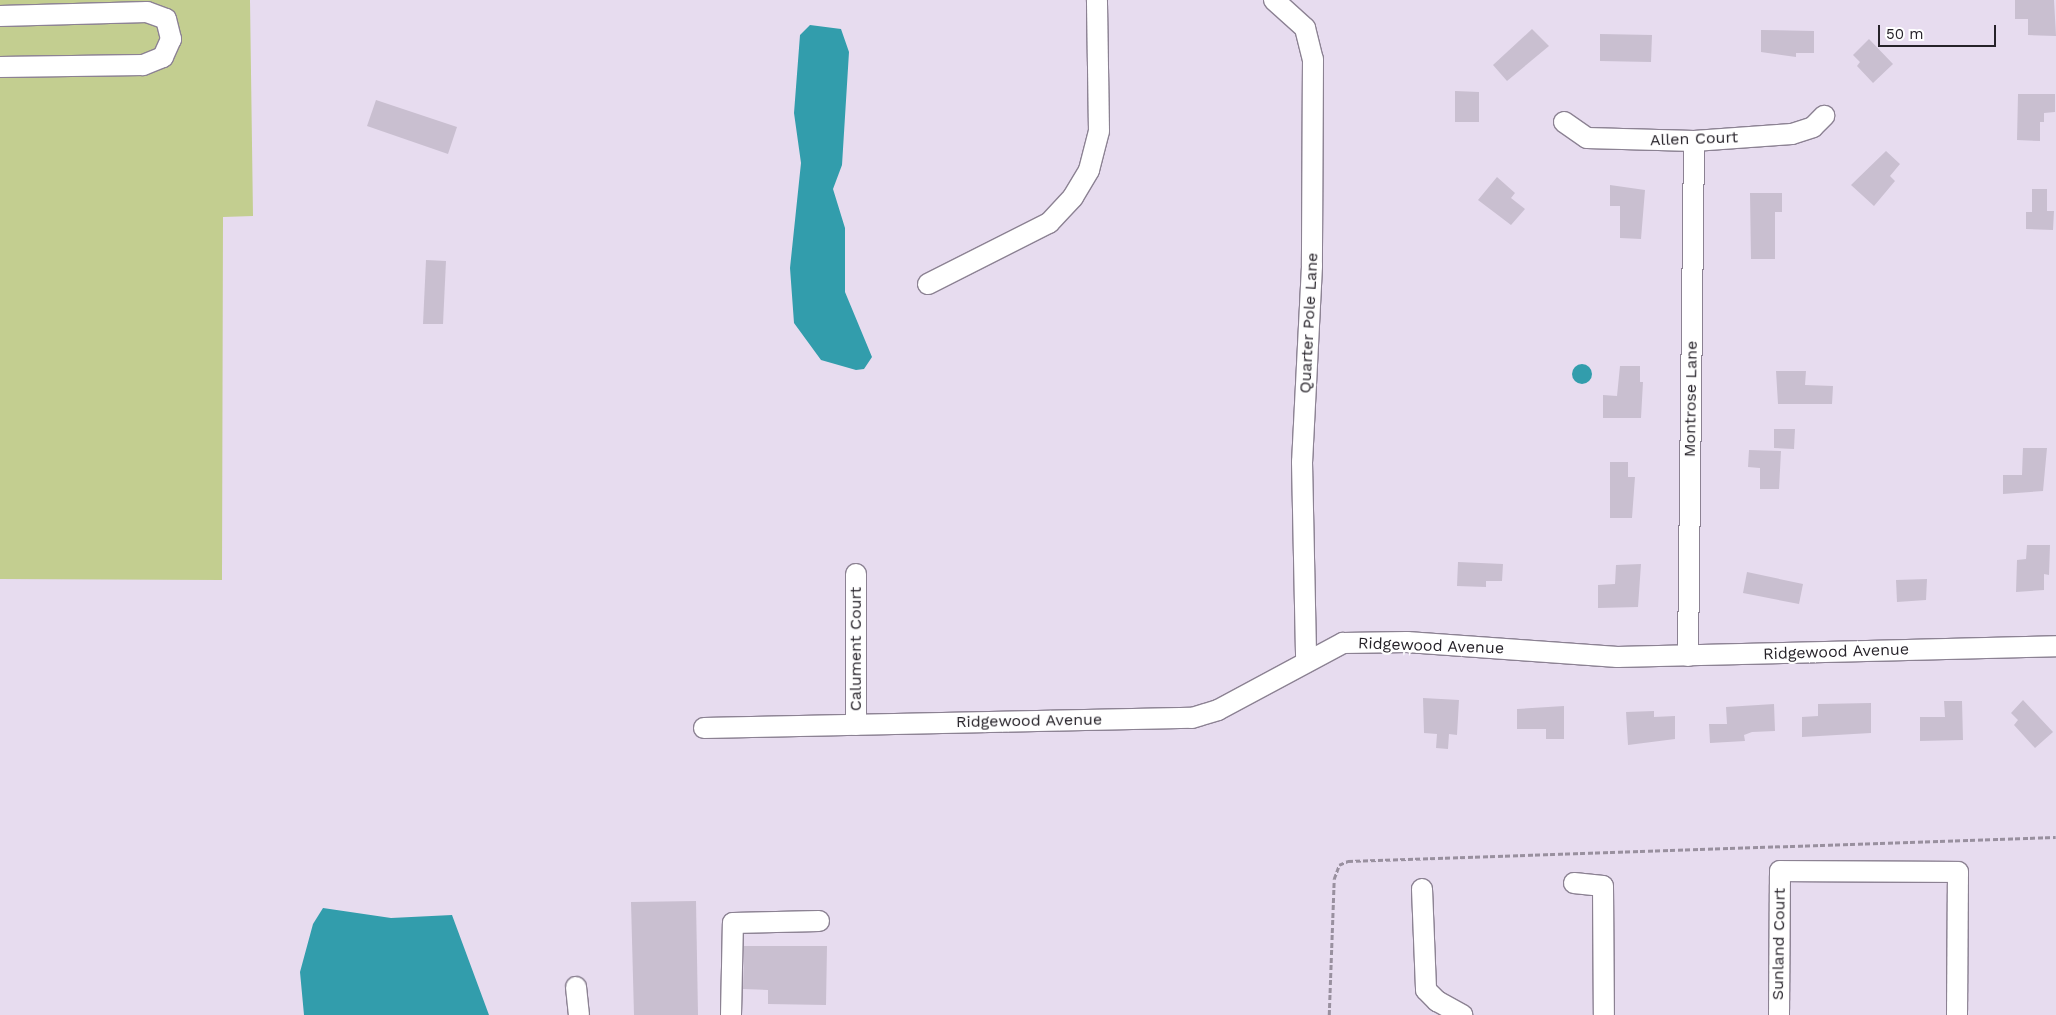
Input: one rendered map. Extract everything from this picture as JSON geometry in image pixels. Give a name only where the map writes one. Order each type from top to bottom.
[{"type":"street","points":[[928,284],[1049,223],[1073,197],[1089,170],[1099,131],[1097,0]]},
{"type":"street","name":"Quarter Pole Lane","points":[[1274,0],[1305,28],[1313,60],[1312,266],[1302,462],[1306,661]]},
{"type":"street","points":[[0,16],[147,12],[166,19],[171,39],[163,57],[143,64],[0,67]]},
{"type":"street","name":"Allen Court","points":[[1564,122],[1587,138],[1694,141],[1792,134],[1813,127],[1824,116]]},
{"type":"street","name":"Montrose Lane","points":[[1688,656],[1694,141]]},
{"type":"street","name":"Calument Court","points":[[856,574],[856,725]]},
{"type":"street","name":"Ridgewood Avenue","points":[[704,728],[1192,718],[1218,710],[1306,661],[1343,643],[1381,642],[1617,657],[2056,646]]},
{"type":"street","name":"Sunland Court","points":[[1778,1015],[1780,871],[1958,872],[1957,1015]]},
{"type":"street","points":[[1574,883],[1603,886],[1604,1015]]},
{"type":"street","points":[[1422,889],[1426,990],[1437,1002],[1462,1015]]},
{"type":"street","points":[[731,1015],[733,923],[819,921]]},
{"type":"street","points":[[576,987],[579,1015]]},
{"type":"path","points":[[1329,1015],[1334,879],[1339,865],[1348,861],[2056,837]]},
{"type":"green space","points":[[0,0],[250,0],[253,216],[223,217],[222,580],[0,579]]},
{"type":"water","points":[[810,25],[841,29],[849,52],[842,165],[833,189],[845,228],[845,292],[872,357],[864,369],[856,370],[821,360],[794,323],[790,268],[801,163],[794,113],[800,35]]},
{"type":"water","points":[[1582,364],[1589,367],[1592,374],[1589,381],[1582,384],[1575,381],[1572,374],[1575,367]]},
{"type":"water","points":[[323,908],[391,918],[452,915],[489,1015],[304,1015],[300,972],[313,924]]},
{"type":"building","points":[[2015,0],[2054,0],[2056,36],[2028,35],[2028,19],[2015,19]]},
{"type":"building","points":[[1532,29],[1549,46],[1507,81],[1493,65]]},
{"type":"building","points":[[1761,30],[1814,31],[1814,53],[1796,53],[1796,57],[1761,52]]},
{"type":"building","points":[[1600,34],[1652,35],[1651,62],[1600,61]]},
{"type":"building","points":[[1869,39],[1893,64],[1873,83],[1857,66],[1860,62],[1853,55]]},
{"type":"building","points":[[1455,91],[1479,92],[1479,122],[1455,122]]},
{"type":"building","points":[[2018,94],[2055,94],[2055,112],[2044,113],[2044,122],[2040,122],[2040,141],[2017,140]]},
{"type":"building","points":[[376,100],[457,127],[448,154],[367,126]]},
{"type":"building","points":[[1886,151],[1900,164],[1890,176],[1895,181],[1874,206],[1851,185]]},
{"type":"building","points":[[1497,177],[1515,193],[1511,198],[1525,209],[1511,225],[1478,200]]},
{"type":"building","points":[[1610,185],[1645,190],[1641,239],[1620,238],[1620,206],[1610,206]]},
{"type":"building","points":[[2032,189],[2047,189],[2047,211],[2054,211],[2053,230],[2026,229],[2026,212],[2032,212]]},
{"type":"building","points":[[1750,193],[1782,193],[1782,212],[1775,212],[1775,259],[1751,259]]},
{"type":"building","points":[[426,260],[446,261],[443,324],[423,324]]},
{"type":"building","points":[[1620,366],[1640,366],[1640,382],[1643,382],[1641,418],[1603,418],[1603,395],[1617,396]]},
{"type":"building","points":[[1776,371],[1806,371],[1805,385],[1833,386],[1832,404],[1778,404]]},
{"type":"building","points":[[1774,429],[1795,429],[1794,449],[1774,448]]},
{"type":"building","points":[[2023,448],[2047,448],[2043,491],[2003,494],[2003,475],[2022,475]]},
{"type":"building","points":[[1749,450],[1781,451],[1779,489],[1760,489],[1760,468],[1748,467]]},
{"type":"building","points":[[1610,462],[1628,462],[1628,477],[1635,477],[1632,518],[1610,518]]},
{"type":"building","points":[[2027,545],[2050,545],[2049,575],[2044,574],[2044,590],[2016,592],[2017,560],[2026,559]]},
{"type":"building","points":[[1458,562],[1503,564],[1502,581],[1486,581],[1486,587],[1457,586]]},
{"type":"building","points":[[1641,564],[1638,607],[1598,608],[1598,585],[1615,584],[1616,565]]},
{"type":"building","points":[[1747,572],[1803,584],[1799,604],[1743,593]]},
{"type":"building","points":[[1927,579],[1926,600],[1897,602],[1896,580]]},
{"type":"building","points":[[1423,698],[1459,700],[1457,735],[1449,734],[1448,749],[1436,748],[1437,734],[1424,733]]},
{"type":"building","points":[[2023,700],[2053,732],[2035,748],[2014,725],[2018,720],[2011,713]]},
{"type":"building","points":[[1944,701],[1962,701],[1963,740],[1920,741],[1920,717],[1945,717]]},
{"type":"building","points":[[1871,703],[1871,733],[1802,737],[1802,717],[1818,716],[1818,704]]},
{"type":"building","points":[[1774,704],[1775,731],[1752,732],[1744,735],[1745,741],[1710,743],[1709,724],[1727,724],[1726,707]]},
{"type":"building","points":[[1564,706],[1564,739],[1546,739],[1546,729],[1517,729],[1517,709]]},
{"type":"building","points":[[1654,711],[1654,717],[1675,716],[1675,739],[1628,745],[1626,712]]},
{"type":"building","points":[[696,901],[698,1015],[634,1015],[631,902]]},
{"type":"building","points":[[744,946],[827,946],[826,1005],[768,1004],[768,990],[743,989]]}]
